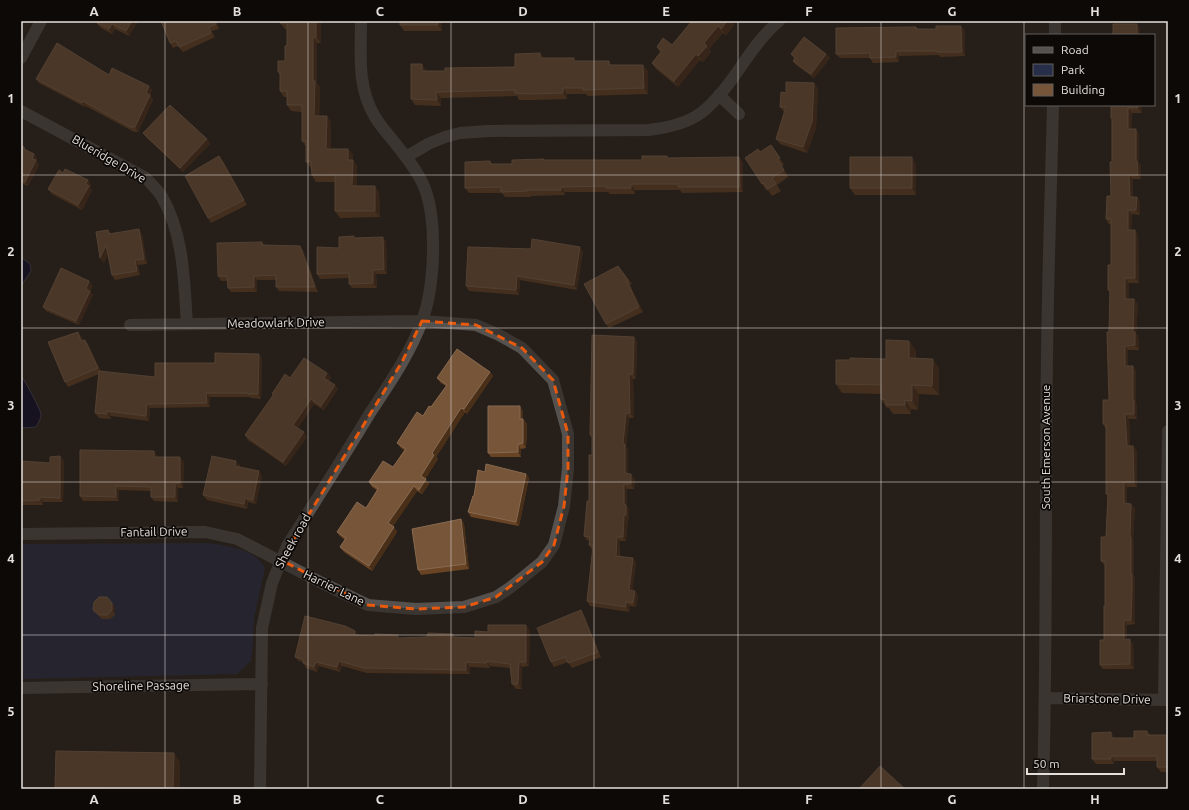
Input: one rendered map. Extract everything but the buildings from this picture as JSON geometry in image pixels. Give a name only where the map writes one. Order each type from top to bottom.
[{"type":"street","points":[[21,58],[41,21]]},
{"type":"street","name":"Sheek road","points":[[260,789],[262,628],[272,583],[287,546],[413,342],[427,304],[432,275],[432,230],[430,206],[423,184],[406,157],[374,117],[362,87],[362,21]]},
{"type":"street","points":[[406,157],[428,144],[460,133],[488,131],[648,130],[667,128],[684,122],[700,113],[719,95],[773,26],[779,21]]},
{"type":"street","points":[[1055,34],[1056,21]]},
{"type":"street","points":[[719,95],[739,114]]},
{"type":"street","name":"South Emerson Avenue","points":[[1043,789],[1046,698],[1047,340],[1053,106]]},
{"type":"street","name":"Blueridge Drive","points":[[21,111],[146,178],[161,195],[172,219],[179,245],[184,275],[187,324]]},
{"type":"street","name":"Meadowlark Drive","points":[[130,325],[422,321]]},
{"type":"street","name":"Harrier Lane","points":[[281,560],[322,583],[368,605],[416,609],[456,607],[496,597],[542,562],[554,545],[564,506],[568,468],[568,434],[553,380],[522,348],[499,335],[476,325],[422,321]]},
{"type":"street","points":[[1166,700],[1168,431]]},
{"type":"street","name":"Fantail Drive","points":[[21,534],[205,532],[237,539],[281,560]]},
{"type":"street","name":"Shoreline Passage","points":[[21,688],[262,684]]},
{"type":"street","name":"Briarstone Drive","points":[[1046,698],[1166,700]]},
{"type":"highlighted area","points":[[422,321],[476,325],[522,348],[553,380],[568,434],[568,468],[564,506],[554,545],[542,562],[496,597],[464,607],[416,609],[368,605],[281,560],[402,362]]},
{"type":"green space","points":[[209,543],[232,547],[255,556],[265,568],[254,618],[251,661],[237,674],[21,679],[21,544]]},
{"type":"shaded area","points":[[21,257],[30,264],[31,271],[21,286]]},
{"type":"shaded area","points":[[21,375],[41,415],[36,427],[21,428]]}]
